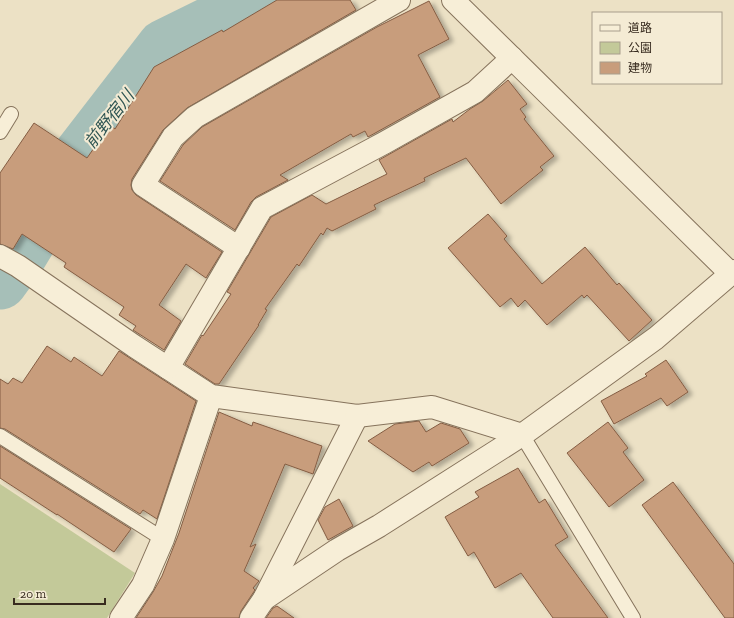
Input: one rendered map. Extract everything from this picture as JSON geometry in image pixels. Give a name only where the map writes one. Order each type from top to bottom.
[{"type":"street","points":[[238,248],[143,185],[173,137],[195,117],[399,0]]},
{"type":"street","points":[[264,599],[337,550],[379,526],[522,435],[656,338],[732,272],[453,0]]},
{"type":"street","points":[[168,368],[262,208],[384,143],[475,92],[512,58]]},
{"type":"street","points":[[0,256],[18,266],[211,396],[357,416],[432,407],[522,435]]},
{"type":"street","points":[[121,618],[143,585],[163,539],[211,396]]},
{"type":"street","points":[[251,618],[264,599],[357,416]]},
{"type":"lane","points":[[0,132],[11,114]]},
{"type":"lane","points":[[522,435],[633,618]]},
{"type":"lane","points":[[0,436],[163,539]]},
{"type":"green space","points":[[0,484],[135,573],[107,618],[0,618]]},
{"type":"building","points":[[277,0],[350,0],[356,10],[187,108],[163,130],[132,179],[132,190],[136,195],[222,252],[206,278],[186,264],[159,305],[181,321],[164,350],[133,330],[136,326],[119,315],[124,307],[64,267],[66,263],[22,234],[13,249],[0,244],[0,173],[34,123],[87,158],[110,125],[115,129],[154,67],[222,30],[223,32]]},
{"type":"building","points":[[429,1],[449,39],[418,55],[440,97],[368,137],[365,131],[353,137],[351,134],[280,175],[288,180],[256,197],[251,202],[235,230],[160,181],[183,145],[202,127],[377,27]]},
{"type":"building","points":[[508,80],[527,104],[520,109],[526,117],[524,119],[554,156],[540,167],[543,170],[501,204],[466,158],[424,178],[425,181],[374,205],[376,209],[332,231],[327,228],[323,235],[321,233],[299,266],[297,264],[265,309],[267,310],[259,325],[219,384],[215,384],[185,364],[202,335],[203,336],[231,294],[227,292],[271,217],[312,195],[326,204],[387,174],[379,160],[452,119],[453,122],[483,101]]},
{"type":"building","points":[[488,214],[507,236],[504,239],[542,284],[585,247],[617,285],[619,283],[652,320],[629,341],[587,295],[584,298],[582,295],[547,325],[525,300],[518,307],[511,298],[500,307],[448,248]]},
{"type":"building","points":[[47,346],[71,362],[74,357],[102,376],[119,351],[196,401],[157,519],[143,510],[140,514],[5,429],[0,428],[0,379],[8,384],[13,378],[22,383]]},
{"type":"building","points":[[666,360],[688,392],[667,406],[661,398],[614,424],[601,401],[647,376],[645,374]]},
{"type":"building","points":[[219,412],[252,426],[253,422],[322,446],[313,474],[285,464],[250,547],[256,544],[244,571],[259,581],[253,588],[255,590],[241,611],[239,618],[136,618],[162,576],[179,533]]},
{"type":"building","points":[[419,421],[426,432],[441,423],[460,429],[469,443],[432,466],[429,462],[413,472],[368,441],[395,424]]},
{"type":"building","points":[[608,422],[628,448],[623,452],[644,480],[609,507],[567,453]]},
{"type":"building","points":[[0,446],[131,529],[114,552],[0,478]]},
{"type":"building","points":[[518,468],[539,503],[545,499],[568,537],[555,545],[608,618],[553,618],[521,573],[495,588],[474,552],[468,556],[445,517],[479,497],[475,492]]},
{"type":"building","points":[[673,482],[734,564],[734,618],[725,618],[642,505]]},
{"type":"building","points":[[339,499],[353,526],[328,540],[318,520],[325,507]]},
{"type":"building","points":[[277,606],[294,618],[266,618],[273,608]]},
{"type":"waterway","name":"前野宿川","points":[[0,282],[21,253],[76,161],[164,47],[259,0]]}]
